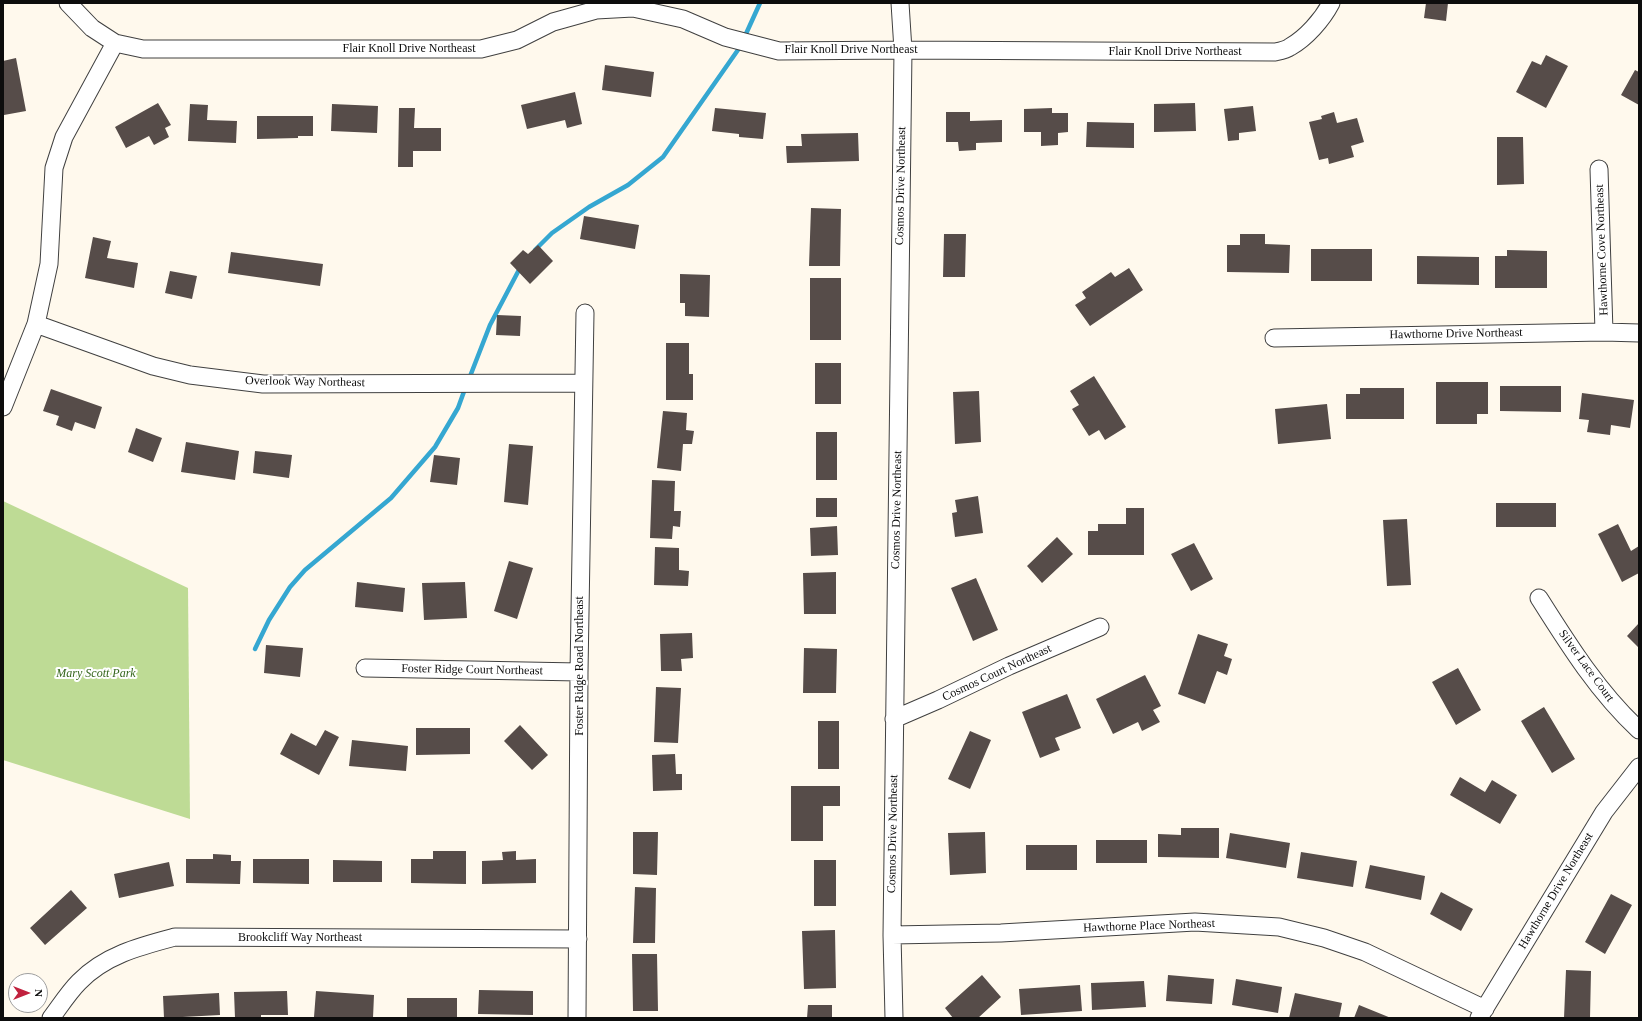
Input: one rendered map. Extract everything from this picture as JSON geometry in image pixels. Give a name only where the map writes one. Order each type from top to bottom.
[{"type":"street","name":"Flair Knoll Drive Northeast","points":[[68,3],[70,7],[92,28],[115,43],[143,49],[481,49],[517,40],[553,22],[596,10],[633,8],[683,19],[725,37],[779,51],[903,50],[1275,52],[1289,48],[1302,39],[1325,14],[1330,3]]},
{"type":"street","name":"Cosmos Drive Northeast","points":[[894,1018],[892,935],[894,719],[903,50],[900,3]]},
{"type":"street","points":[[3,407],[36,324],[49,264],[54,168],[64,137],[115,43]]},
{"type":"street","name":"Hawthorne Cove Northeast","points":[[1599,169],[1604,332]]},
{"type":"street","name":"Foster Ridge Road Northeast","points":[[577,1018],[579,672],[585,313]]},
{"type":"street","name":"Overlook Way Northeast","points":[[36,324],[153,366],[190,375],[263,384],[583,383]]},
{"type":"street","name":"Hawthorne Drive Northeast","points":[[1274,338],[1604,332],[1639,333]]},
{"type":"street","name":"Silver Lace Court","points":[[1539,598],[1575,654],[1623,715],[1639,730]]},
{"type":"street","name":"Cosmos Court Northeast","points":[[894,719],[1009,666],[1100,627]]},
{"type":"street","name":"Foster Ridge Court Northeast","points":[[365,668],[579,672]]},
{"type":"street","name":"Hawthorne Drive Northeast","points":[[1482,1013],[1604,812],[1639,767]]},
{"type":"street","name":"Hawthorne Place Northeast","points":[[892,935],[1001,933],[1195,922],[1279,927],[1324,938],[1366,952],[1482,1013]]},
{"type":"street","name":"Brookcliff Way Northeast","points":[[51,1018],[79,982],[95,968],[132,948],[175,937],[578,939]]},
{"type":"green space","name":"Mary Scott Park","points":[[3,501],[188,588],[190,819],[3,760]]},
{"type":"building","points":[[1426,3],[1448,3],[1446,21],[1424,18]]},
{"type":"building","points":[[1546,55],[1568,66],[1546,108],[1516,92],[1532,61],[1541,65]]},
{"type":"building","points":[[16,58],[26,111],[4,115],[3,61]]},
{"type":"building","points":[[605,65],[654,72],[651,97],[602,90]]},
{"type":"building","points":[[1635,70],[1639,72],[1639,105],[1621,95]]},
{"type":"building","points":[[575,92],[582,124],[567,128],[565,120],[527,129],[521,105]]},
{"type":"building","points":[[158,103],[171,125],[165,128],[169,137],[154,145],[149,136],[126,148],[115,127]]},
{"type":"building","points":[[1195,103],[1196,131],[1154,132],[1154,104]]},
{"type":"building","points":[[190,104],[208,105],[207,120],[237,121],[236,143],[188,141]]},
{"type":"building","points":[[332,104],[378,106],[377,133],[331,131]]},
{"type":"building","points":[[1253,106],[1256,131],[1239,133],[1239,140],[1228,141],[1224,109]]},
{"type":"building","points":[[399,108],[415,108],[414,128],[441,128],[441,151],[413,151],[413,167],[398,167]]},
{"type":"building","points":[[715,108],[766,113],[763,139],[739,137],[739,134],[712,131]]},
{"type":"building","points":[[1052,108],[1052,113],[1068,113],[1068,132],[1058,133],[1058,145],[1041,146],[1041,132],[1024,132],[1024,109]]},
{"type":"building","points":[[946,112],[970,112],[970,121],[1002,120],[1002,142],[976,143],[976,150],[959,151],[958,142],[946,142]]},
{"type":"building","points":[[1334,112],[1337,123],[1357,118],[1364,142],[1351,146],[1354,157],[1329,164],[1328,158],[1319,160],[1309,122],[1322,119],[1321,116]]},
{"type":"building","points":[[257,116],[313,116],[313,136],[257,139]]},
{"type":"building","points":[[1087,122],[1134,123],[1134,148],[1086,147]]},
{"type":"building","points":[[858,133],[859,161],[787,163],[786,146],[802,146],[801,134]]},
{"type":"building","points":[[1497,137],[1523,137],[1524,184],[1497,185]]},
{"type":"building","points":[[811,208],[841,209],[840,266],[809,266]]},
{"type":"building","points":[[584,216],[639,225],[635,249],[580,239]]},
{"type":"building","points":[[944,234],[966,234],[965,277],[943,277]]},
{"type":"building","points":[[1240,234],[1265,234],[1265,244],[1290,245],[1289,273],[1227,272],[1227,245],[1240,245]]},
{"type":"building","points":[[93,237],[111,241],[107,258],[138,263],[134,288],[85,278]]},
{"type":"building","points":[[538,245],[553,261],[530,284],[510,263],[523,250],[528,254]]},
{"type":"building","points":[[1311,249],[1372,249],[1372,281],[1311,281]]},
{"type":"building","points":[[1507,250],[1547,251],[1547,288],[1495,288],[1495,256],[1507,256]]},
{"type":"building","points":[[231,252],[323,264],[320,286],[228,273]]},
{"type":"building","points":[[1417,256],[1479,257],[1479,285],[1417,284]]},
{"type":"building","points":[[1129,268],[1143,290],[1090,326],[1075,305],[1086,298],[1082,292],[1111,272],[1115,277]]},
{"type":"building","points":[[170,271],[197,276],[192,299],[165,293]]},
{"type":"building","points":[[680,274],[710,275],[709,317],[685,316],[685,303],[680,303]]},
{"type":"building","points":[[810,278],[841,278],[841,340],[810,340]]},
{"type":"building","points":[[497,315],[521,316],[520,336],[496,335]]},
{"type":"building","points":[[666,343],[689,343],[689,374],[693,374],[693,400],[666,400]]},
{"type":"building","points":[[815,363],[841,363],[841,404],[815,404]]},
{"type":"building","points":[[1094,376],[1126,427],[1105,440],[1099,430],[1089,436],[1072,409],[1079,405],[1070,391]]},
{"type":"building","points":[[1436,382],[1488,382],[1488,414],[1477,414],[1477,424],[1436,424]]},
{"type":"building","points":[[1500,386],[1561,386],[1561,412],[1500,411]]},
{"type":"building","points":[[1360,388],[1404,388],[1404,419],[1346,419],[1346,394],[1360,394]]},
{"type":"building","points":[[51,389],[102,407],[95,429],[75,422],[72,431],[56,425],[59,416],[43,411]]},
{"type":"building","points":[[979,391],[981,442],[955,444],[953,392]]},
{"type":"building","points":[[1582,393],[1634,400],[1630,428],[1611,425],[1610,435],[1587,432],[1589,420],[1579,419]]},
{"type":"building","points":[[1327,404],[1331,439],[1278,444],[1275,409]]},
{"type":"building","points":[[663,411],[687,413],[686,430],[694,431],[692,444],[683,444],[681,471],[657,468]]},
{"type":"building","points":[[136,428],[162,438],[153,462],[128,452]]},
{"type":"building","points":[[816,432],[837,432],[837,480],[816,480]]},
{"type":"building","points":[[186,442],[239,451],[235,480],[181,472]]},
{"type":"building","points":[[509,444],[533,446],[528,505],[504,502]]},
{"type":"building","points":[[255,451],[292,455],[289,478],[253,473]]},
{"type":"building","points":[[434,455],[460,458],[457,485],[430,482]]},
{"type":"building","points":[[652,480],[675,481],[674,511],[681,511],[680,527],[673,526],[672,539],[650,538]]},
{"type":"building","points":[[978,496],[983,533],[955,537],[952,513],[957,512],[955,500]]},
{"type":"building","points":[[816,498],[837,498],[837,517],[816,517]]},
{"type":"building","points":[[1496,503],[1556,503],[1556,527],[1496,527]]},
{"type":"building","points":[[1126,508],[1144,508],[1144,555],[1088,555],[1088,531],[1098,531],[1098,524],[1126,524]]},
{"type":"building","points":[[1407,519],[1411,585],[1387,586],[1383,520]]},
{"type":"building","points":[[1618,524],[1631,551],[1639,546],[1639,573],[1622,582],[1598,534]]},
{"type":"building","points":[[837,526],[838,555],[811,556],[810,528]]},
{"type":"building","points":[[1057,537],[1073,554],[1042,583],[1027,566]]},
{"type":"building","points":[[1194,543],[1213,579],[1191,591],[1171,554]]},
{"type":"building","points":[[655,547],[679,548],[679,570],[689,571],[688,586],[654,585]]},
{"type":"building","points":[[509,561],[533,568],[517,619],[494,611]]},
{"type":"building","points":[[836,572],[836,614],[804,614],[803,573]]},
{"type":"building","points":[[976,578],[998,630],[973,641],[951,588]]},
{"type":"building","points":[[357,582],[405,588],[403,612],[355,607]]},
{"type":"building","points":[[465,582],[467,618],[424,620],[422,583]]},
{"type":"building","points":[[1639,623],[1639,648],[1627,636]]},
{"type":"building","points":[[692,633],[693,658],[681,659],[682,671],[661,671],[660,634]]},
{"type":"building","points":[[1198,634],[1228,644],[1224,656],[1232,659],[1227,675],[1217,671],[1205,704],[1178,694]]},
{"type":"building","points":[[266,645],[303,648],[300,677],[264,673]]},
{"type":"building","points":[[804,648],[837,649],[836,693],[803,693]]},
{"type":"building","points":[[1458,668],[1481,710],[1456,725],[1432,682]]},
{"type":"building","points":[[1145,675],[1161,706],[1153,710],[1160,722],[1142,731],[1138,722],[1113,734],[1096,699]]},
{"type":"building","points":[[656,687],[681,688],[678,743],[654,742]]},
{"type":"building","points":[[1067,694],[1081,728],[1055,738],[1060,750],[1040,758],[1022,712]]},
{"type":"building","points":[[1544,707],[1575,759],[1552,773],[1521,721]]},
{"type":"building","points":[[818,721],[839,721],[839,769],[818,769]]},
{"type":"building","points":[[520,725],[548,755],[532,770],[504,741]]},
{"type":"building","points":[[416,728],[470,728],[470,754],[416,755]]},
{"type":"building","points":[[325,730],[339,737],[319,775],[280,754],[291,733],[316,746]]},
{"type":"building","points":[[970,731],[991,740],[970,789],[948,779]]},
{"type":"building","points":[[352,740],[408,746],[406,771],[349,766]]},
{"type":"building","points":[[675,754],[676,774],[682,774],[682,790],[653,791],[652,755]]},
{"type":"building","points":[[1460,777],[1485,792],[1492,780],[1517,795],[1500,824],[1450,795]]},
{"type":"building","points":[[791,786],[840,786],[840,806],[823,806],[823,841],[791,841]]},
{"type":"building","points":[[1181,828],[1219,828],[1219,858],[1158,857],[1158,834],[1181,835]]},
{"type":"building","points":[[633,832],[658,832],[657,875],[633,874]]},
{"type":"building","points":[[985,832],[986,873],[950,875],[948,833]]},
{"type":"building","points":[[1230,833],[1290,843],[1286,868],[1226,858]]},
{"type":"building","points":[[1096,840],[1147,840],[1147,863],[1096,863]]},
{"type":"building","points":[[1026,845],[1077,845],[1077,870],[1026,870]]},
{"type":"building","points":[[433,851],[466,851],[466,884],[411,883],[411,859],[433,859]]},
{"type":"building","points":[[516,851],[516,860],[536,859],[536,883],[482,884],[482,861],[503,860],[502,852]]},
{"type":"building","points":[[1301,852],[1357,861],[1353,887],[1297,878]]},
{"type":"building","points":[[213,854],[231,855],[231,861],[241,861],[240,884],[186,883],[186,859],[213,859]]},
{"type":"building","points":[[253,859],[309,859],[309,884],[253,883]]},
{"type":"building","points":[[333,860],[382,861],[382,882],[333,882]]},
{"type":"building","points":[[814,860],[836,860],[836,906],[814,906]]},
{"type":"building","points":[[169,862],[174,886],[119,898],[114,874]]},
{"type":"building","points":[[1370,865],[1425,876],[1421,900],[1365,888]]},
{"type":"building","points":[[635,887],[656,888],[655,943],[633,943]]},
{"type":"building","points":[[71,890],[87,908],[45,945],[30,928]]},
{"type":"building","points":[[1441,892],[1473,909],[1461,931],[1430,914]]},
{"type":"building","points":[[1611,894],[1632,905],[1605,954],[1585,942]]},
{"type":"building","points":[[835,930],[836,988],[804,989],[802,931]]},
{"type":"building","points":[[632,954],[657,954],[658,1011],[633,1011]]},
{"type":"building","points":[[1566,970],[1591,971],[1590,1018],[1564,1018]]},
{"type":"building","points":[[982,975],[1001,997],[978,1018],[953,1018],[945,1008]]},
{"type":"building","points":[[1168,975],[1214,979],[1212,1004],[1166,1001]]},
{"type":"building","points":[[1236,979],[1282,987],[1278,1013],[1232,1005]]},
{"type":"building","points":[[1144,981],[1146,1007],[1092,1010],[1091,983]]},
{"type":"building","points":[[1080,985],[1082,1011],[1021,1015],[1019,989]]},
{"type":"building","points":[[479,990],[533,991],[533,1015],[478,1014]]},
{"type":"building","points":[[287,991],[288,1015],[261,1015],[261,1018],[235,1018],[234,992]]},
{"type":"building","points":[[316,991],[374,995],[373,1018],[314,1017]]},
{"type":"building","points":[[219,993],[220,1015],[164,1018],[163,996]]},
{"type":"building","points":[[1295,993],[1342,1003],[1339,1018],[1289,1018]]},
{"type":"building","points":[[407,998],[457,998],[457,1018],[407,1018]]},
{"type":"building","points":[[808,1005],[832,1005],[832,1018],[807,1018]]},
{"type":"building","points":[[1359,1005],[1391,1018],[1354,1018]]},
{"type":"waterway","points":[[535,250],[552,233],[589,207],[628,185],[663,157],[740,47],[760,3]]},
{"type":"waterway","points":[[469,379],[490,325],[521,266]]},
{"type":"waterway","points":[[255,649],[269,620],[290,587],[305,570],[391,498],[435,447],[458,408],[466,386]]}]
